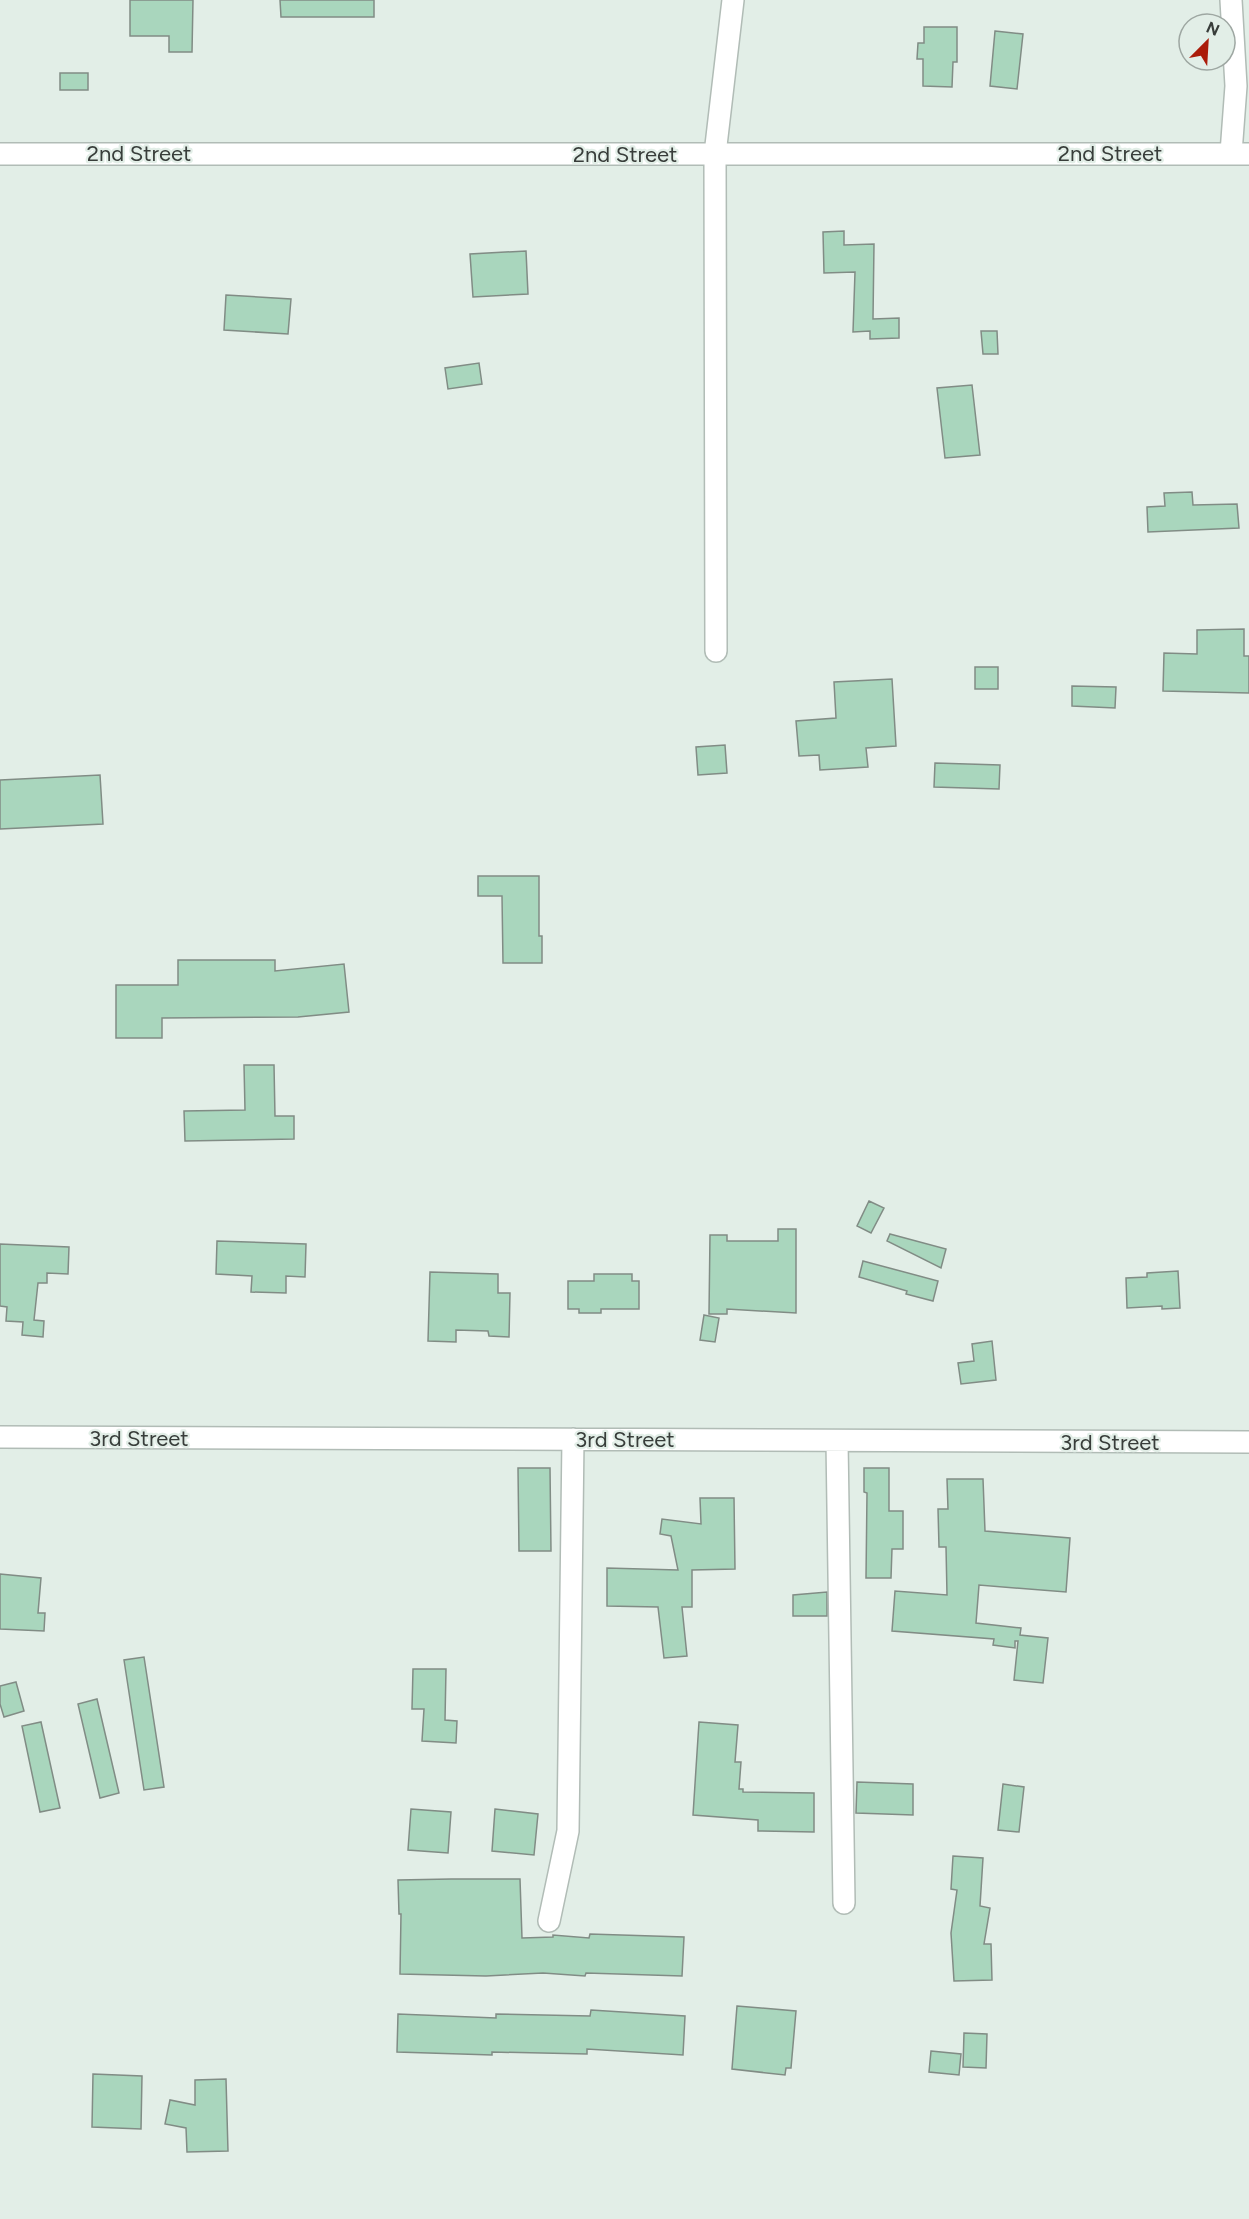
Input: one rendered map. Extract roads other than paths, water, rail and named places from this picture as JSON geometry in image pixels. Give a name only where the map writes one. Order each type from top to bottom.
[{"type":"street","points":[[716,651],[715,154],[733,0]]},
{"type":"street","points":[[1231,0],[1240,154]]},
{"type":"street","name":"2nd Street","points":[[0,154],[1240,154]]},
{"type":"street","name":"3rd Street","points":[[0,1437],[1249,1442]]},
{"type":"street","points":[[549,1920],[568,1831],[573,1439]]},
{"type":"street","points":[[837,1441],[844,1902]]}]
